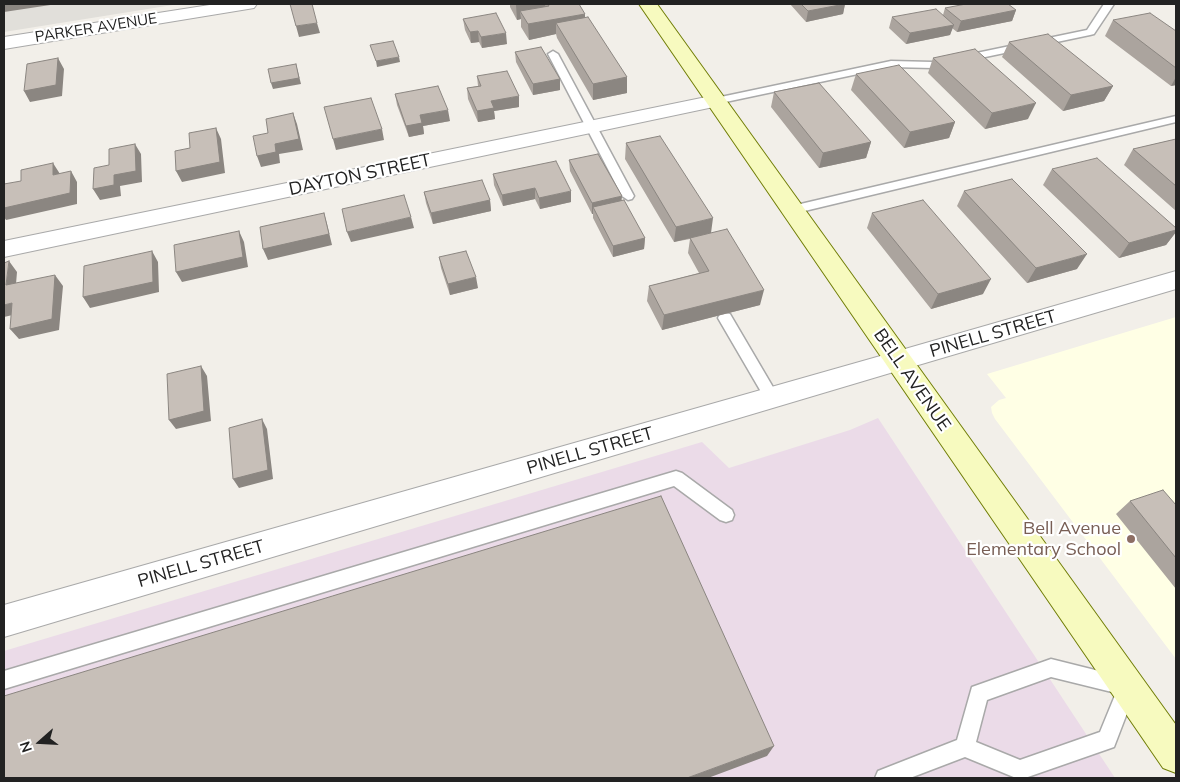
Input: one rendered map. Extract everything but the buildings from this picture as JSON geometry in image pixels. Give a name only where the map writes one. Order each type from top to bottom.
[{"type":"main road","name":"BELL AVENUE","points":[[648,4],[1176,755]]},
{"type":"street","name":"PARKER AVENUE","points":[[4,43],[248,4]]},
{"type":"street","name":"DAYTON STREET","points":[[4,249],[716,101]]},
{"type":"street","name":"PINELL STREET","points":[[4,621],[1176,280]]},
{"type":"lane","points":[[716,101],[891,64],[933,65],[1090,32],[1109,4]]},
{"type":"lane","points":[[553,54],[628,196]]},
{"type":"lane","points":[[792,210],[1176,119]]},
{"type":"lane","points":[[725,318],[772,398]]},
{"type":"lane","points":[[4,680],[676,478],[726,515]]},
{"type":"lane","points":[[884,778],[965,747],[1020,770],[1106,740],[1128,687],[1051,668],[1001,685],[979,694],[965,747]]},
{"type":"shaded area","points":[[4,4],[179,4],[4,32]]},
{"type":"shaded area","name":"Bell Avenue Elementary School","points":[[1176,317],[1176,659],[995,419],[991,407],[999,400],[1006,398],[987,374]]},
{"type":"shaded area","points":[[878,418],[1115,778],[4,778],[4,651],[702,442],[729,468],[850,430]]},
{"type":"place","name":"Bell Avenue Elementary School","points":[[1131,539]]}]
